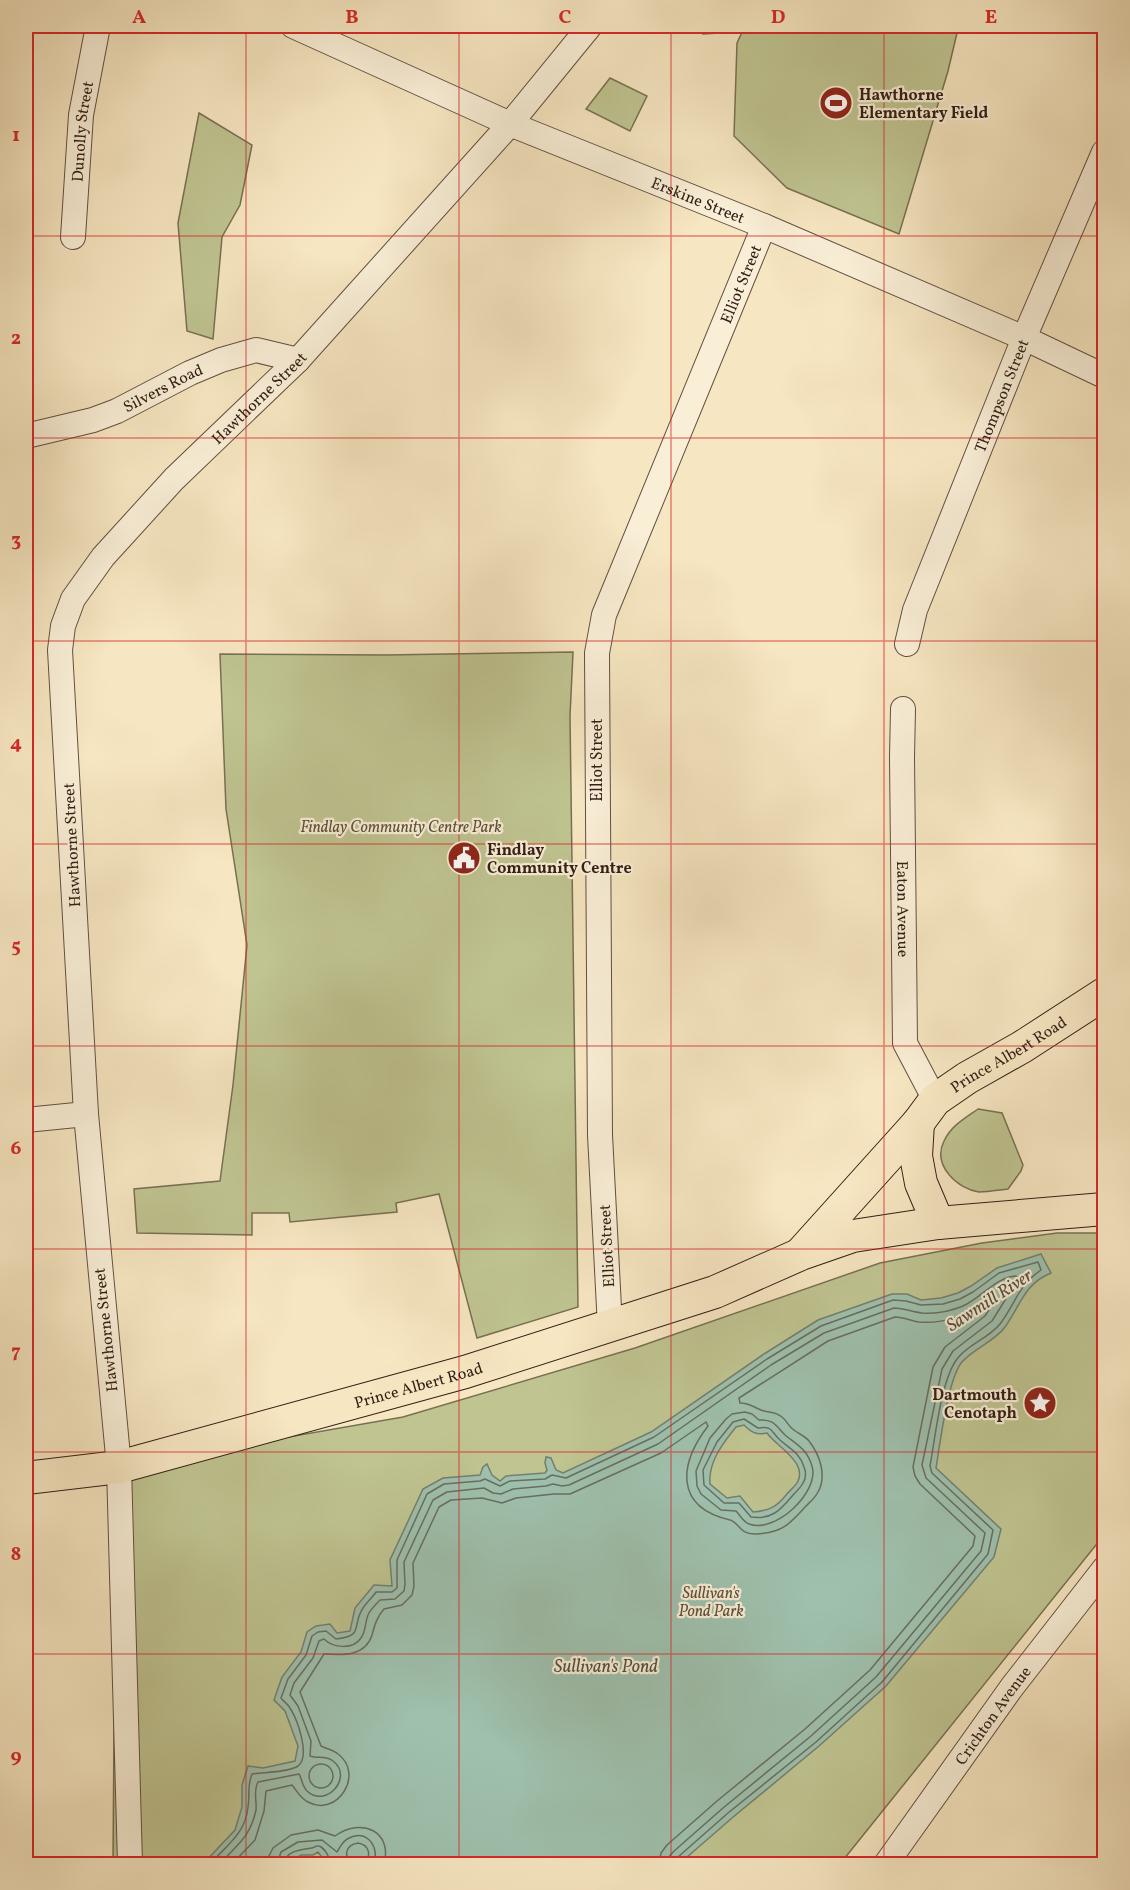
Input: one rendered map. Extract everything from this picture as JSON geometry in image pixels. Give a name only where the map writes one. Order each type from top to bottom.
[{"type":"main road","name":"Prince Albert Road","points":[[801,1254],[927,1111],[967,1078],[1022,1047],[1104,994]]},
{"type":"main road","points":[[927,1111],[916,1156],[921,1183],[938,1223]]},
{"type":"main road","name":"Prince Albert Road","points":[[26,1478],[119,1467],[465,1372],[715,1292],[801,1254],[853,1236],[938,1223],[1104,1209]]},
{"type":"street","name":"Dunolly Street","points":[[73,237],[81,115],[98,26]]},
{"type":"street","name":"Erskine Street","points":[[293,26],[510,124],[764,226],[1024,338],[1104,376]]},
{"type":"street","name":"Hawthorne Street","points":[[130,1864],[119,1467],[86,1114],[60,650],[63,626],[73,599],[103,557],[174,479],[298,360],[510,124],[590,26]]},
{"type":"street","name":"Thompson Street","points":[[907,644],[915,610],[1024,338],[1104,152]]},
{"type":"street","name":"Elliot Street","points":[[610,1327],[600,1135],[597,653],[604,615],[764,226]]},
{"type":"street","name":"Silvers Road","points":[[26,436],[93,420],[117,411],[190,373],[221,360],[256,350],[298,360]]},
{"type":"street","name":"Eaton Avenue","points":[[903,709],[905,1043],[927,1111]]},
{"type":"street","points":[[26,1120],[86,1114]]},
{"type":"street","name":"Crichton Avenue","points":[[886,1864],[1012,1688],[1104,1569]]},
{"type":"green space","points":[[693,26],[726,26],[719,33],[703,34]]},
{"type":"green space","name":"Hawthorne Elementary Field","points":[[745,26],[938,26],[957,33],[948,71],[899,234],[787,188],[734,136],[737,43]]},
{"type":"green space","points":[[610,78],[647,96],[630,131],[586,109]]},
{"type":"green space","points":[[199,113],[252,145],[240,205],[222,237],[213,339],[187,331],[178,223]]},
{"type":"green space","name":"Findlay Community Centre Park","points":[[573,652],[570,716],[578,1307],[477,1338],[439,1194],[396,1203],[397,1212],[290,1222],[289,1213],[252,1213],[252,1235],[137,1233],[134,1189],[220,1181],[233,1085],[247,945],[226,809],[220,654],[386,655]]},
{"type":"green space","points":[[978,1109],[1002,1113],[1023,1165],[1008,1189],[979,1192],[971,1190],[955,1181],[941,1159],[941,1150],[950,1131]]},
{"type":"green space","name":"Sullivan's Pond Park","points":[[1057,1233],[1104,1233],[1104,1535],[840,1864],[113,1864],[116,1467],[403,1417],[635,1348],[880,1263],[982,1243]]},
{"type":"water","name":"Sullivan's Pond","points":[[1041,1254],[1051,1273],[1042,1277],[1029,1289],[1005,1327],[967,1357],[957,1370],[945,1412],[936,1468],[1001,1529],[994,1557],[886,1686],[819,1746],[679,1864],[327,1864],[318,1852],[313,1855],[301,1855],[287,1864],[203,1864],[235,1830],[242,1807],[242,1785],[248,1766],[263,1768],[295,1761],[298,1746],[285,1711],[274,1700],[282,1677],[301,1652],[307,1632],[316,1626],[330,1624],[337,1633],[350,1631],[355,1608],[374,1585],[392,1586],[390,1560],[423,1489],[443,1478],[480,1475],[487,1464],[492,1475],[500,1481],[506,1476],[545,1473],[547,1470],[546,1457],[551,1458],[556,1470],[563,1473],[651,1432],[764,1354],[818,1320],[892,1294],[907,1294],[921,1300],[941,1298],[958,1293],[997,1268]],"holes":[[[744,1425],[752,1432],[767,1433],[795,1461],[798,1467],[800,1474],[796,1485],[772,1508],[753,1512],[740,1496],[727,1498],[710,1484],[711,1468],[722,1446],[736,1427]]]},
{"type":"place","name":"Hawthorne Elementary Field","points":[[836,103]]},
{"type":"place","name":"Findlay Community Centre","points":[[464,858]]},
{"type":"place","name":"Dartmouth Cenotaph","points":[[1040,1403]]},
{"type":"water label","name":"Sawmill River","points":[[989,1300]]}]
